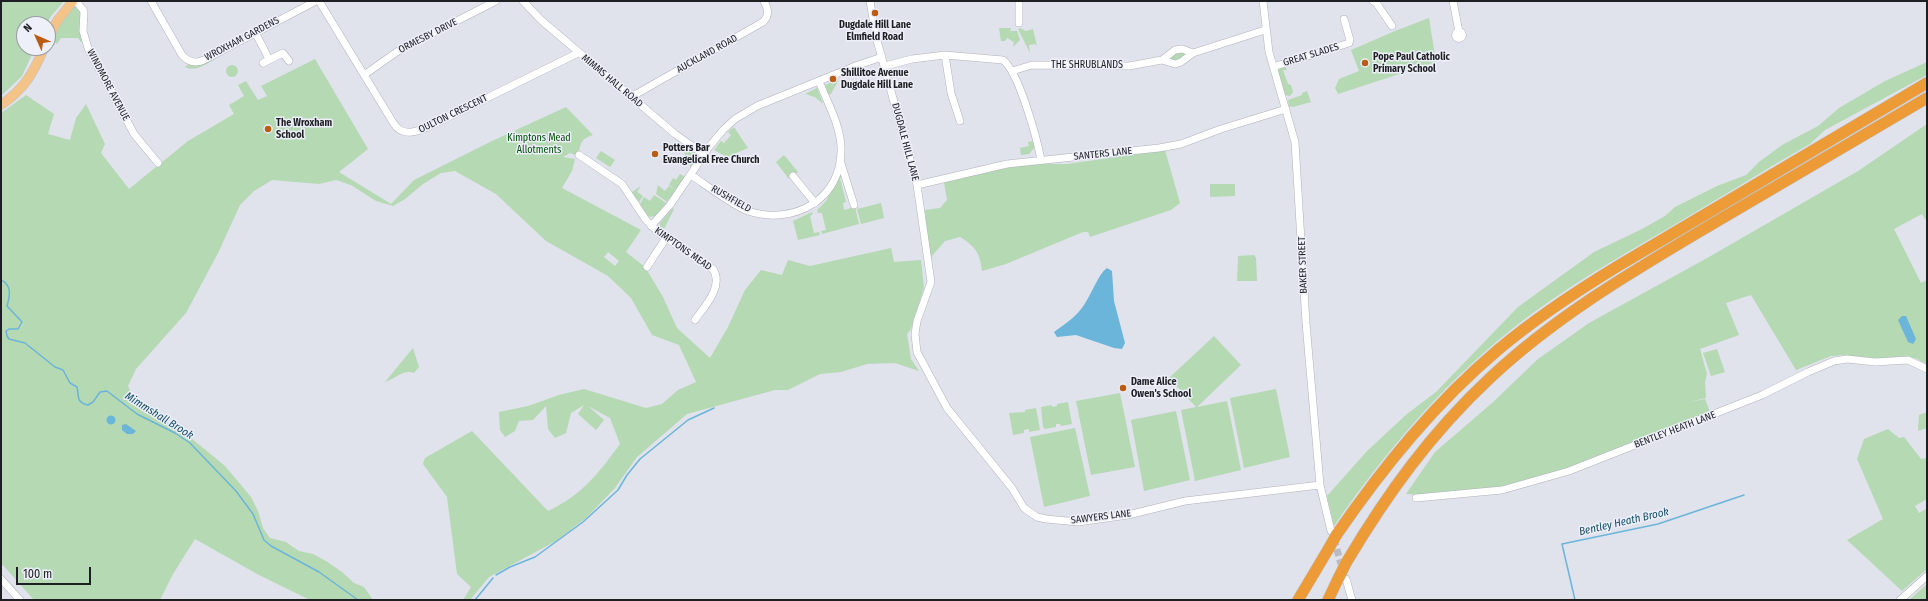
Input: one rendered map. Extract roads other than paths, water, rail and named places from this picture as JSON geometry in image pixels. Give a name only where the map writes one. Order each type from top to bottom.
[{"type":"highway","points":[[1298,600],[1329,548],[1334,533],[1380,472],[1417,428],[1466,378],[1524,329],[1568,297],[1618,266],[1927,83]]},
{"type":"highway","points":[[1328,600],[1342,579],[1346,563],[1387,496],[1420,453],[1476,392],[1534,340],[1576,308],[1631,272],[1927,98]]},
{"type":"main road","points":[[56,23],[74,1]]},
{"type":"main road","points":[[1,105],[22,89],[40,56]]},
{"type":"street","name":"WINDMORE AVENUE","points":[[74,1],[84,11],[83,31],[88,48],[134,133],[158,163]]},
{"type":"street","name":"WROXHAM GARDENS","points":[[151,1],[182,55],[194,63],[204,60],[316,1]]},
{"type":"street","name":"OULTON CRESCENT","points":[[319,1],[396,127],[403,132],[413,133],[578,52]]},
{"type":"street","name":"ORMESBY DRIVE","points":[[364,75],[398,51],[496,1]]},
{"type":"street","name":"MIMMS HALL ROAD","points":[[523,1],[541,20],[631,97],[675,134],[705,155]]},
{"type":"street","name":"AUCKLAND ROAD","points":[[631,97],[763,22],[768,15],[764,1]]},
{"type":"street","name":"DUGDALE HILL LANE","points":[[870,1],[875,32],[917,185],[931,282],[917,321],[915,334],[917,352]]},
{"type":"street","points":[[1019,1],[1019,23]]},
{"type":"street","name":"BAKER STREET","points":[[1262,1],[1265,30],[1273,67],[1294,136],[1298,161],[1303,280],[1320,485],[1334,533]]},
{"type":"street","points":[[1373,1],[1377,4],[1392,26]]},
{"type":"street","points":[[1453,1],[1459,32]]},
{"type":"street","name":"GREAT SLADES","points":[[1273,67],[1349,43],[1350,39],[1344,20]]},
{"type":"street","name":"THE SHRUBLANDS","points":[[1012,71],[1032,65],[1123,66],[1162,60],[1175,64],[1181,62],[1193,53],[1265,30]]},
{"type":"street","points":[[255,32],[266,61],[283,53],[289,61]]},
{"type":"street","name":"THE SHRUBLANDS","points":[[1162,60],[1175,50],[1182,49],[1193,53]]},
{"type":"street","points":[[945,56],[951,93],[960,121]]},
{"type":"street","points":[[885,66],[912,59],[945,56],[1003,60],[1012,71],[1037,137],[1041,160]]},
{"type":"street","points":[[651,226],[670,205],[723,130],[749,110],[818,81],[882,57]]},
{"type":"street","name":"RUSHFIELD","points":[[691,175],[746,210],[760,215],[790,215],[815,203],[832,183],[837,173],[841,146],[838,130],[818,81]]},
{"type":"street","name":"SANTERS LANE","points":[[917,185],[1007,164],[1159,148],[1182,144],[1221,129],[1286,109]]},
{"type":"street","name":"KIMPTONS MEAD","points":[[579,156],[622,184],[651,226],[666,238],[710,267],[716,274],[716,288],[695,320]]},
{"type":"street","name":"RUSHFIELD","points":[[840,160],[854,206]]},
{"type":"street","points":[[793,176],[815,203]]},
{"type":"street","points":[[647,267],[666,238]]},
{"type":"street","name":"SAWYERS LANE","points":[[917,352],[947,408],[1012,488],[1024,508],[1037,517],[1063,522],[1094,520],[1128,515],[1185,501],[1320,485]]},
{"type":"street","name":"BENTLEY HEATH LANE","points":[[1416,498],[1502,490],[1569,471],[1762,395],[1834,361],[1847,359],[1875,362],[1908,360],[1927,369]]},
{"type":"street","points":[[1900,600],[1927,576]]},
{"type":"street","points":[[1,579],[20,600]]},
{"type":"street","points":[[1342,579],[1352,600]]},
{"type":"water","points":[[1107,268],[1112,271],[1114,301],[1125,343],[1122,349],[1114,348],[1076,335],[1057,337],[1054,332],[1078,313],[1087,301],[1101,274]]},
{"type":"water","points":[[1902,316],[1906,316],[1916,339],[1913,344],[1908,342],[1898,320]]},
{"type":"water","points":[[111,415],[116,420],[111,425],[106,420]]},
{"type":"water","points":[[126,424],[136,431],[133,434],[127,434],[122,430],[122,425]]},
{"type":"waterway","name":"Mimmshall Brook","points":[[1,280],[5,282],[9,288],[7,306],[22,322],[18,329],[9,329],[6,331],[9,339],[25,343],[55,367],[63,370],[70,383],[77,387],[79,399],[84,404],[88,405],[93,402],[100,392],[107,391],[137,414],[175,433],[190,443],[236,491],[253,514],[264,540],[271,546],[319,572],[358,600]]},
{"type":"waterway","points":[[496,575],[510,567],[535,557],[583,522],[618,490],[627,475],[640,459],[688,420],[714,408]]},
{"type":"waterway","name":"Bentley Heath Brook","points":[[1575,600],[1562,544],[1658,524],[1744,495]]},
{"type":"waterway","points":[[475,600],[493,578]]},
{"type":"tunnel","points":[[1334,539],[1343,571]]},
{"type":"place","name":"Dugdale Hill Lane Elmfield Road","points":[[875,13]]},
{"type":"place","name":"Pope Paul Catholic Primary School","points":[[1365,63]]},
{"type":"place","name":"Shillitoe Avenue Dugdale Hill Lane","points":[[833,79]]},
{"type":"place","name":"The Wroxham School","points":[[268,129]]},
{"type":"place","name":"Potters Bar Evangelical Free Church","points":[[655,154]]},
{"type":"place","name":"Dame Alice Owen's School","points":[[1123,388]]},
{"type":"park label","name":"Kimptons Mead Allotments","points":[[539,144]]}]
